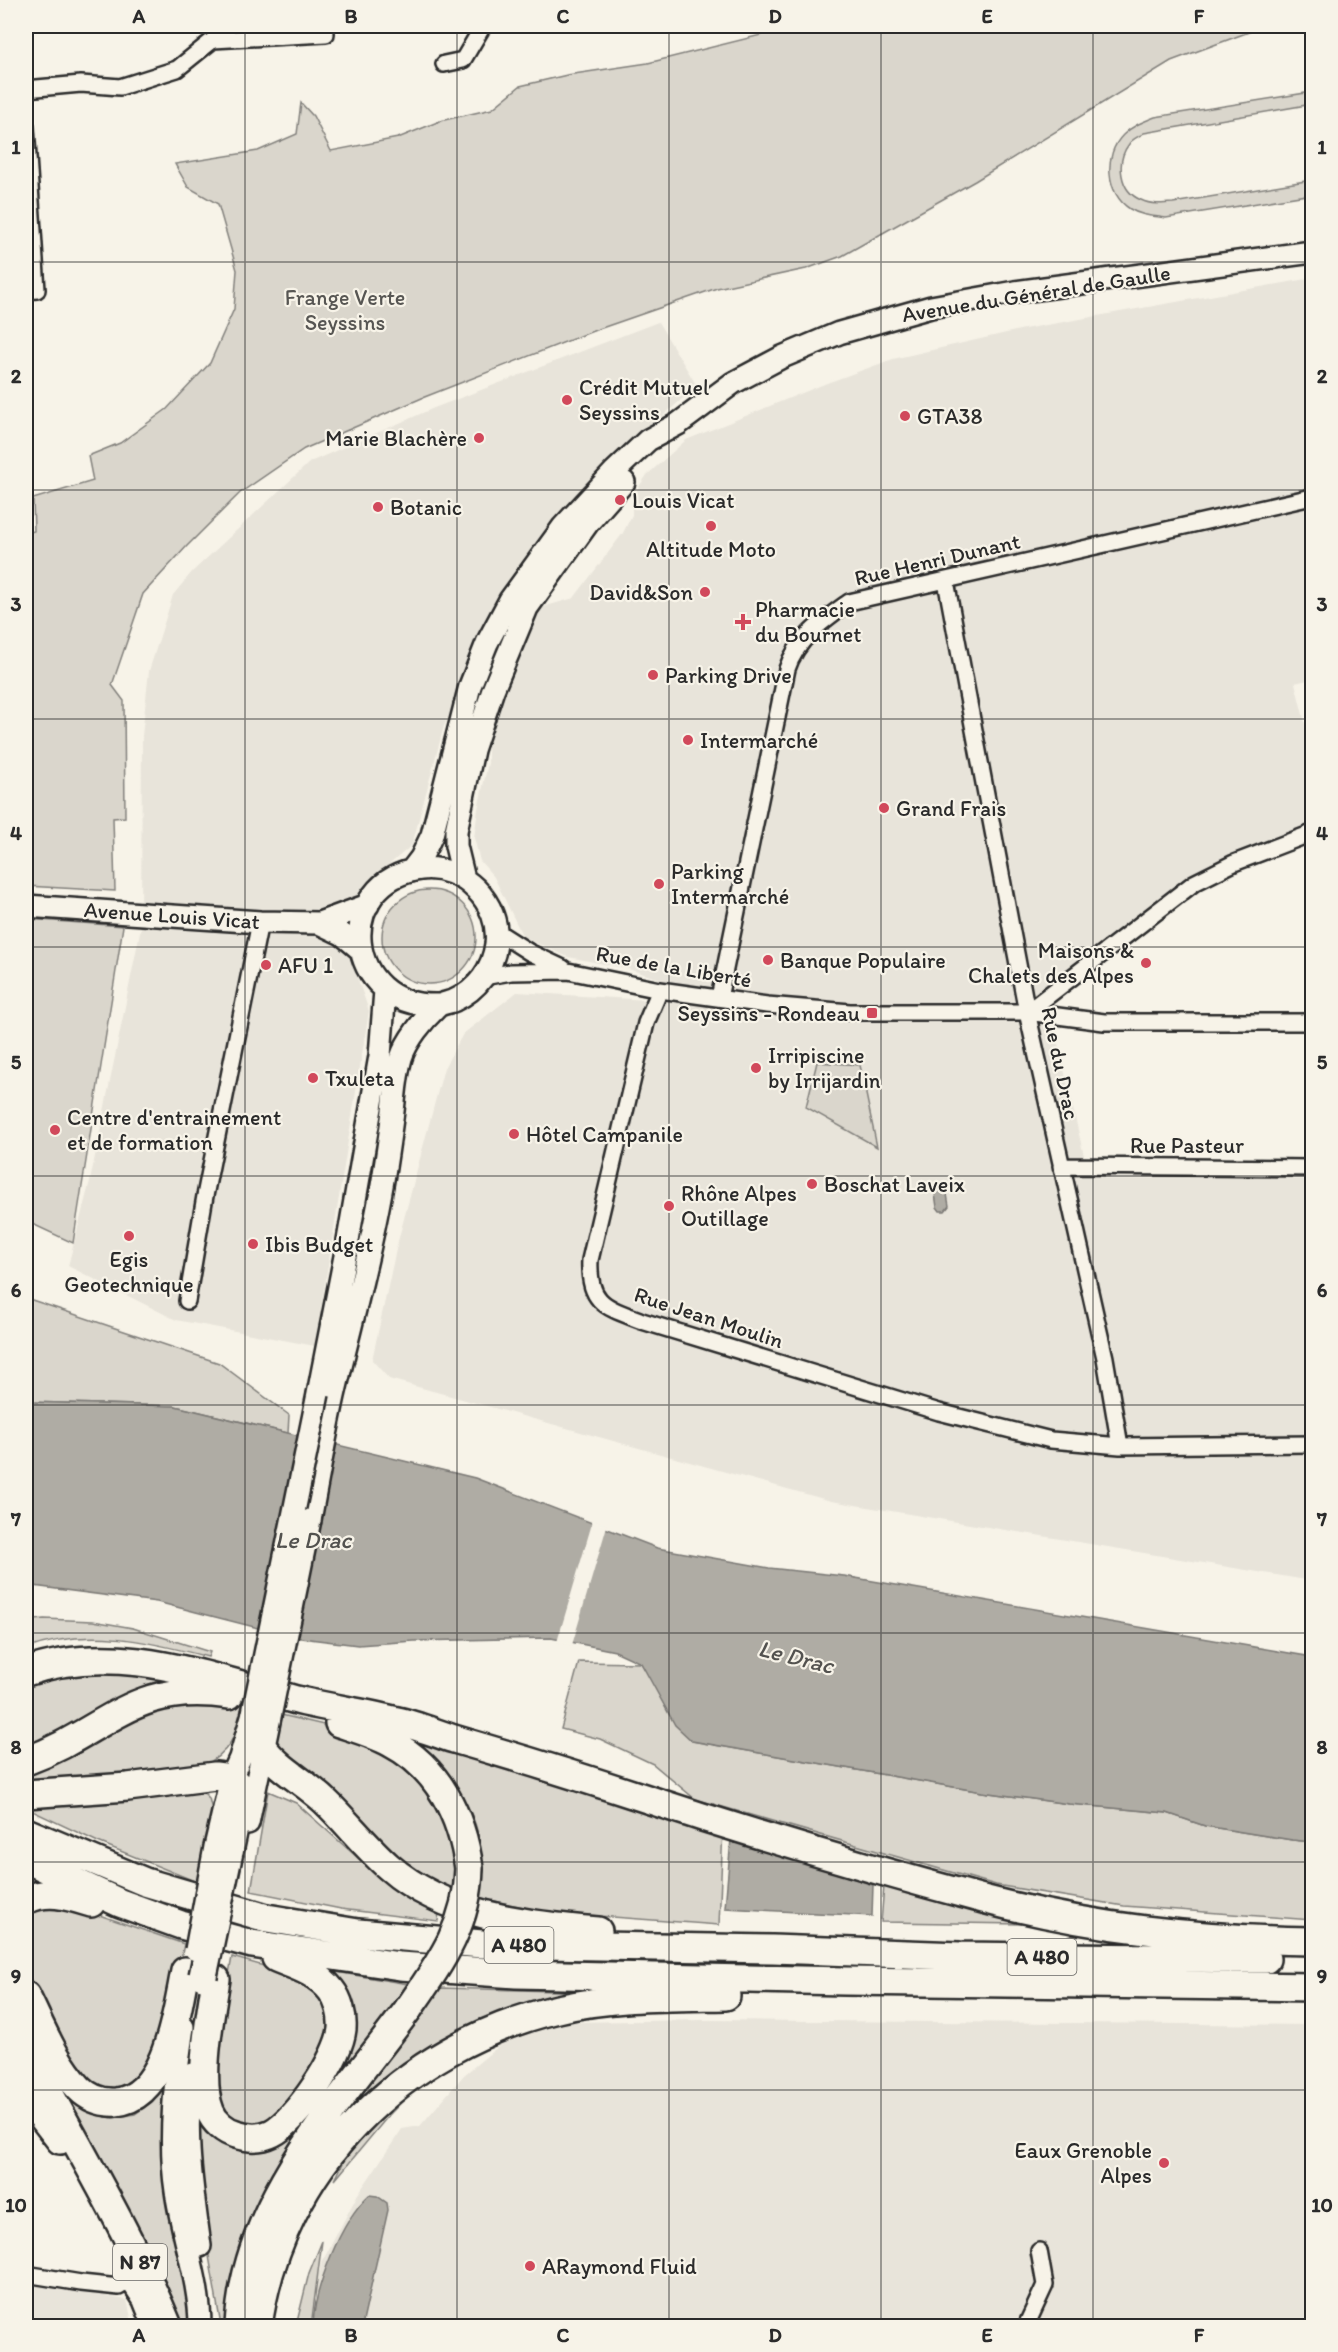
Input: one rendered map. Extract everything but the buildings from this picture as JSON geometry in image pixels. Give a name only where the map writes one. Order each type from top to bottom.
[{"type":"highway","points":[[26,1672],[58,1663],[90,1659],[163,1665],[304,1701],[399,1721],[746,1830],[1018,1907],[1132,1929],[1232,1940],[1312,1941]]},
{"type":"highway","points":[[26,1761],[59,1746],[124,1708],[153,1697],[183,1692],[215,1693],[326,1719],[393,1744],[427,1772],[452,1806],[463,1835],[469,1868],[467,1896],[459,1926],[430,1978],[290,2170],[273,2201],[251,2257],[244,2285],[239,2326]]},
{"type":"highway","points":[[263,1748],[276,1763],[319,1796],[389,1867],[420,1888],[452,1904],[481,1913],[549,1925],[772,1949]]},
{"type":"highway","points":[[26,1794],[128,1787],[215,1776],[231,1778],[238,1785],[240,1799],[199,1975],[173,2028],[158,2069],[141,2091],[134,2097],[122,2101],[103,2102],[81,2090],[66,2071],[26,1996]]},
{"type":"highway","name":"A 480","points":[[26,1832],[145,1882],[267,1918],[319,1928],[482,1944],[772,1949],[960,1956],[1312,1959]]},
{"type":"highway","name":"A 480","points":[[26,1859],[120,1904],[181,1925],[252,1944],[400,1966],[516,1974],[845,1982],[1312,1988]]},
{"type":"highway","points":[[26,1900],[37,1895],[61,1894],[101,1906],[120,1904]]},
{"type":"highway","points":[[190,2089],[202,1914]]},
{"type":"highway","points":[[199,1975],[207,2048],[205,2085],[207,2104],[214,2119],[231,2133],[249,2138],[264,2136],[282,2126],[306,2100],[334,2053],[342,2020],[336,1997],[326,1984],[315,1975],[269,1955],[252,1944]]},
{"type":"highway","points":[[258,2326],[267,2275],[280,2239],[295,2207],[317,2171],[343,2137],[387,2093],[433,2060],[519,2020],[573,2006],[644,1998],[802,1994],[845,1982]]},
{"type":"highway","points":[[26,2050],[107,2201]]},
{"type":"highway","points":[[26,2096],[107,2201]]},
{"type":"highway","name":"N 87","points":[[107,2201],[149,2281],[168,2326]]},
{"type":"main road","name":"Avenue du Général de Gaulle","points":[[411,871],[421,858],[432,835],[470,686],[487,643],[510,600],[580,507],[648,440],[678,424],[734,384],[782,357],[839,333],[878,320],[931,307],[1015,292],[1312,252]]},
{"type":"main road","name":"Avenue du Général de Gaulle","points":[[464,879],[456,846],[456,831],[464,784],[493,690],[527,608],[601,507],[656,451],[678,424]]},
{"type":"main road","points":[[438,870],[464,879],[486,902],[494,919],[496,931],[494,955],[483,977],[464,996],[439,1005],[410,1003],[385,990],[369,972],[361,950],[361,927],[368,905],[374,896],[390,880],[411,871],[438,870]]},
{"type":"main road","points":[[319,923],[368,905]]},
{"type":"main road","name":"Avenue Louis Vicat","points":[[26,906],[260,922],[319,923]]},
{"type":"main road","points":[[319,923],[342,934],[361,950]]},
{"type":"main road","points":[[231,1778],[261,1715],[326,1396],[347,1246],[381,1056],[385,990]]},
{"type":"main road","points":[[326,1396],[379,1204],[400,1061],[415,1033],[439,1005]]},
{"type":"main road","points":[[202,1914],[228,1852],[263,1748],[261,1715]]},
{"type":"main road","points":[[199,1975],[177,2075],[173,2161],[176,2193],[193,2267],[200,2326]]},
{"type":"main road","points":[[190,2089],[192,2178],[212,2326]]},
{"type":"street","points":[[444,64],[463,60],[483,26]]},
{"type":"street","points":[[26,89],[81,84],[120,87],[177,69],[213,40],[326,34]]},
{"type":"street","points":[[26,127],[37,290],[26,291]]},
{"type":"street","name":"Rue Henri Dunant","points":[[719,998],[791,658],[799,644],[821,623],[849,602],[1312,496]]},
{"type":"street","name":"Rue du Drac","points":[[946,581],[1028,1012],[1060,1166],[1105,1359],[1120,1446]]},
{"type":"street","points":[[1028,1012],[1194,883],[1234,863],[1312,833]]},
{"type":"street","points":[[187,1301],[205,1196],[260,922]]},
{"type":"street","name":"Rue de la Liberté","points":[[496,931],[529,952],[568,971]]},
{"type":"street","name":"Rue de la Liberté","points":[[483,977],[512,972],[568,971],[660,990],[850,1012],[1028,1012],[1104,1022],[1312,1022]]},
{"type":"street","name":"Rue Jean Moulin","points":[[660,990],[646,1023],[590,1260],[589,1276],[592,1286],[595,1295],[605,1307],[642,1321],[939,1412],[1051,1440],[1120,1446],[1312,1444]]},
{"type":"street","name":"Rue Pasteur","points":[[1060,1166],[1312,1168]]},
{"type":"street","points":[[1026,2326],[1045,2285],[1039,2251]]},
{"type":"street","points":[[26,2274],[119,2287],[128,2281],[141,2301],[151,2326]]},
{"type":"shaded area","points":[[1312,278],[1312,679],[1295,683],[1312,751],[1312,828],[1233,860],[1048,1000],[1087,1169],[1312,1169],[1312,1581],[831,1501],[389,1379],[372,1360],[397,1245],[444,1068],[463,1034],[517,992],[745,1006],[625,968],[568,957],[523,937],[494,877],[480,861],[474,838],[488,763],[488,715],[514,674],[536,609],[574,598],[623,533],[632,515],[632,497],[647,475],[686,440],[893,359],[1024,329]]},
{"type":"shaded area","points":[[658,322],[697,386],[624,450],[518,579],[444,726],[412,845],[357,897],[351,960],[369,1011],[315,1346],[176,1320],[68,1266],[90,1181],[141,927],[142,736],[149,671],[173,595],[192,572],[310,462],[434,408]]},
{"type":"shaded area","points":[[705,2020],[1312,2025],[1312,2326],[308,2326],[313,2292],[322,2262],[358,2194],[402,2129],[420,2126],[464,2075],[500,2045],[532,2030],[570,2022]]},
{"type":"shaded area","points":[[26,2282],[127,2300],[133,2326],[26,2326]]},
{"type":"green space","name":"Frange Verte Seyssins","points":[[797,26],[1265,26],[1171,61],[975,181],[842,256],[806,269],[717,288],[593,331],[422,398],[304,449],[240,493],[143,594],[112,685],[124,701],[125,817],[113,818],[115,891],[26,886],[26,533],[34,531],[33,499],[93,481],[88,456],[120,443],[167,409],[210,363],[234,309],[237,270],[218,204],[188,187],[175,164],[258,151],[297,134],[301,103],[313,116],[331,151],[398,138],[440,121],[492,109],[520,86],[567,75],[648,63]]},
{"type":"green space","points":[[1312,92],[1312,104],[1144,133],[1129,144],[1121,167],[1128,190],[1145,202],[1173,203],[1312,180],[1312,194],[1166,218],[1134,211],[1116,194],[1110,174],[1112,153],[1123,135],[1138,124],[1155,117]]},
{"type":"green space","points":[[429,890],[447,893],[462,904],[473,919],[476,937],[473,955],[462,970],[447,981],[429,984],[411,981],[396,970],[385,955],[382,937],[385,919],[396,904],[411,893]]},
{"type":"green space","name":"Centre d'entrainement et de formation","points":[[26,919],[123,926],[73,1243],[26,1221]]},
{"type":"green space","points":[[817,1062],[860,1065],[877,1147],[806,1107]]},
{"type":"green space","points":[[26,1298],[219,1363],[289,1415],[288,1433],[175,1406],[26,1402]]},
{"type":"green space","points":[[44,1619],[93,1621],[133,1628],[210,1652],[208,1657],[140,1641],[94,1637],[71,1638],[26,1649],[26,1621]]},
{"type":"green space","points":[[579,1662],[641,1663],[692,1741],[982,1792],[1069,1804],[1167,1813],[1205,1826],[1312,1842],[1312,1920],[1124,1906],[996,1885],[695,1799],[653,1764],[600,1739],[561,1729]]},
{"type":"green space","points":[[109,1666],[177,1683],[130,1695],[64,1732],[26,1749],[26,1680]]},
{"type":"green space","points":[[233,1702],[244,1705],[235,1734],[219,1756],[201,1767],[26,1783],[26,1769],[151,1705]]},
{"type":"green space","points":[[273,1713],[328,1726],[352,1735],[414,1773],[453,1831],[457,1896],[421,1879],[371,1833],[323,1782],[282,1750],[275,1736]]},
{"type":"green space","points":[[401,1735],[723,1828],[719,1925],[546,1912],[481,1898],[481,1851],[472,1816],[464,1800],[443,1771]]},
{"type":"green space","points":[[201,1790],[209,1798],[212,1810],[197,1882],[98,1842],[28,1809],[30,1805]]},
{"type":"green space","points":[[268,1791],[296,1803],[367,1866],[439,1912],[438,1921],[341,1909],[251,1891]]},
{"type":"green space","points":[[884,1886],[1017,1915],[1024,1924],[881,1922]]},
{"type":"green space","points":[[70,1905],[184,1944],[170,2013],[139,2085],[102,2094],[73,2064],[26,1970],[26,1912],[30,1908]]},
{"type":"green space","points":[[232,1957],[299,1976],[327,2004],[331,2036],[285,2112],[259,2129],[223,2117],[215,2069],[218,2035]]},
{"type":"green space","points":[[336,1972],[414,1985],[329,2111],[233,2326],[221,2326],[201,2209],[196,2088],[212,2126],[272,2147],[286,2140],[294,2133],[355,2028],[352,2001],[335,1975]]},
{"type":"green space","points":[[440,1988],[591,1992],[484,2026],[318,2154]]},
{"type":"green space","points":[[26,2014],[76,2103],[96,2115],[113,2118],[135,2114],[153,2101],[165,2080],[164,2159],[192,2303],[192,2326],[176,2326],[26,2038]]},
{"type":"green space","points":[[436,2067],[389,2115],[335,2180],[351,2146]]},
{"type":"green space","points":[[322,2241],[311,2326],[296,2326],[309,2273]]},
{"type":"water","points":[[939,1189],[943,1189],[947,1194],[949,1206],[945,1211],[940,1211],[937,1207],[935,1194]]},
{"type":"water","name":"Le Drac","points":[[26,1402],[175,1406],[475,1478],[657,1548],[769,1568],[844,1576],[1312,1657],[1312,1842],[1205,1826],[1167,1813],[1069,1804],[982,1792],[692,1741],[675,1725],[641,1663],[615,1651],[551,1638],[414,1641],[358,1645],[293,1637],[157,1602],[26,1585]]},
{"type":"water","points":[[731,1839],[873,1885],[872,1916],[725,1908]]},
{"type":"water","points":[[369,2195],[377,2196],[387,2203],[388,2210],[362,2326],[313,2326],[318,2293],[331,2256],[349,2221]]},
{"type":"pier","points":[[593,1520],[607,1526],[572,1645],[557,1642]]},
{"type":"place","name":"Crédit Mutuel Seyssins","points":[[567,400]]},
{"type":"place","name":"GTA38","points":[[905,416]]},
{"type":"place","name":"Marie Blachère","points":[[479,438]]},
{"type":"place","name":"Louis Vicat","points":[[620,500]]},
{"type":"place","name":"Botanic","points":[[378,507]]},
{"type":"place","name":"Altitude Moto","points":[[711,526]]},
{"type":"place","name":"David&Son","points":[[705,592]]},
{"type":"place","name":"Pharmacie du Bournet","points":[[743,622]]},
{"type":"place","name":"Parking Drive","points":[[653,675]]},
{"type":"place","name":"Intermarché","points":[[688,740]]},
{"type":"place","name":"Grand Frais","points":[[884,808]]},
{"type":"place","name":"Parking Intermarché","points":[[659,884]]},
{"type":"place","name":"Banque Populaire","points":[[768,960]]},
{"type":"place","name":"Maisons & Chalets des Alpes","points":[[1146,963]]},
{"type":"place","name":"AFU 1","points":[[266,965]]},
{"type":"place","name":"Seyssins - Rondeau","points":[[872,1013]]},
{"type":"place","name":"Irripiscine by Irrijardin","points":[[756,1068]]},
{"type":"place","name":"Txuleta","points":[[313,1078]]},
{"type":"place","name":"Centre d'entrainement et de formation","points":[[55,1130]]},
{"type":"place","name":"Hôtel Campanile","points":[[514,1134]]},
{"type":"place","name":"Boschat Laveix","points":[[812,1184]]},
{"type":"place","name":"Rhône Alpes Outillage","points":[[669,1206]]},
{"type":"place","name":"Egis Geotechnique","points":[[129,1236]]},
{"type":"place","name":"Ibis Budget","points":[[253,1244]]},
{"type":"place","name":"Eaux Grenoble Alpes","points":[[1164,2163]]},
{"type":"place","name":"ARaymond Fluid","points":[[530,2266]]}]
